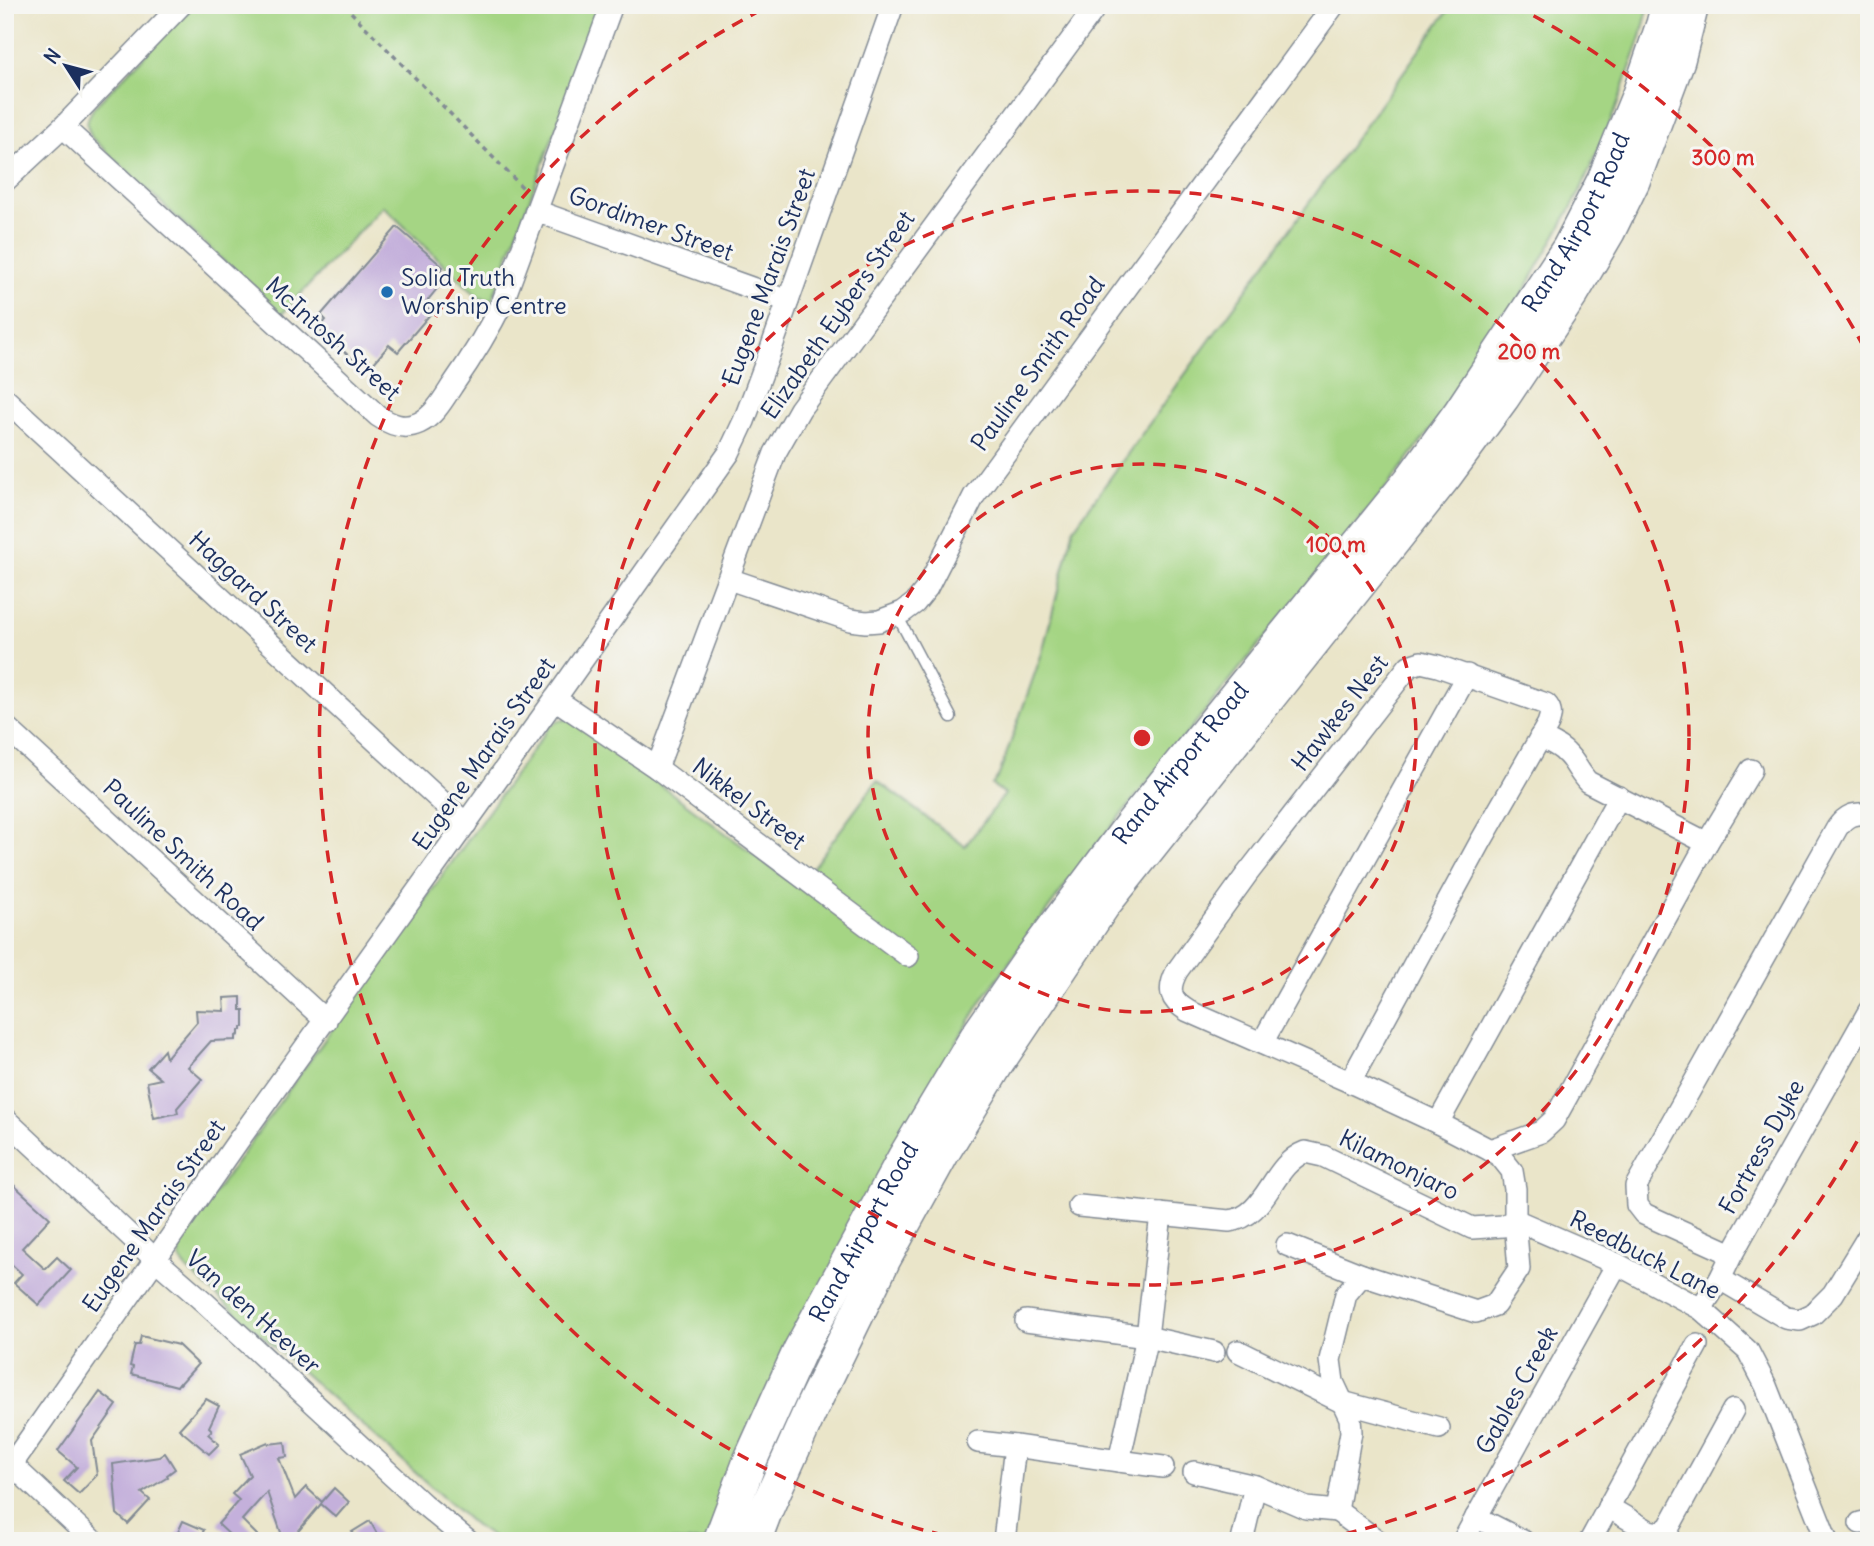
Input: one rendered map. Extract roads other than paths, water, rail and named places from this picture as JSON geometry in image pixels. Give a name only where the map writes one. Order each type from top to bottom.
[{"type":"main road","name":"Rand Airport Road","points":[[720,1541],[750,1461],[806,1339],[904,1158],[976,1038],[1030,960],[1130,826],[1410,481],[1459,414],[1569,248],[1604,180],[1639,94],[1668,5]]},
{"type":"main road","name":"Rand Airport Road","points":[[754,1541],[811,1409],[884,1259],[942,1154],[1019,1029],[1104,904],[1445,476],[1503,397],[1571,295],[1608,232],[1633,181],[1678,60],[1692,5]]},
{"type":"street","points":[[5,181],[63,127],[181,5]]},
{"type":"street","name":"McIntosh Street","points":[[63,127],[378,416],[398,426],[419,423],[431,415],[470,360],[503,301],[612,5]]},
{"type":"street","name":"Eugene Marais Street","points":[[9,1469],[238,1141],[729,453],[753,400],[893,5]]},
{"type":"street","name":"Elizabeth Eybers Street","points":[[657,768],[775,453],[800,409],[1097,5]]},
{"type":"street","name":"Pauline Smith Road","points":[[729,579],[850,620],[879,621],[897,615],[915,603],[927,588],[974,496],[1334,5]]},
{"type":"street","name":"Gordimer Street","points":[[537,208],[788,301]]},
{"type":"street","name":"Haggard Street","points":[[5,399],[466,824]]},
{"type":"street","name":"Hawkes Nest","points":[[1287,1245],[1362,1275],[1476,1312],[1495,1305],[1518,1269],[1514,1220],[1516,1189],[1512,1171],[1500,1156],[1438,1123],[1179,1005],[1172,997],[1171,984],[1177,971],[1247,874],[1409,666],[1421,662],[1546,704],[1551,715],[1350,1082]]},
{"type":"street","points":[[1262,1043],[1466,675]]},
{"type":"street","name":"Nikkel Street","points":[[555,699],[657,768],[908,956]]},
{"type":"street","name":"Pauline Smith Road","points":[[5,726],[326,1021]]},
{"type":"street","points":[[1540,737],[1567,753],[1581,776],[1588,782],[1707,844]]},
{"type":"street","points":[[1490,1150],[1541,1132],[1554,1120],[1751,770]]},
{"type":"street","points":[[1438,1123],[1619,797]]},
{"type":"street","points":[[1732,1254],[1644,1214],[1637,1205],[1636,1186],[1837,828],[1845,817],[1856,813],[1869,814]]},
{"type":"street","name":"Fortress Dyke","points":[[1701,1309],[1869,1011]]},
{"type":"street","name":"Van den Heever","points":[[5,1119],[423,1504],[468,1541]]},
{"type":"street","name":"Kilamonjaro","points":[[1079,1206],[1236,1221],[1254,1210],[1290,1161],[1305,1152],[1323,1156],[1472,1228],[1503,1226],[1514,1220]]},
{"type":"street","points":[[1119,1461],[1147,1337],[1161,1213]]},
{"type":"street","name":"Reedbuck Lane","points":[[1514,1220],[1617,1264],[1701,1309],[1748,1351],[1757,1366],[1822,1539]]},
{"type":"street","points":[[1720,1279],[1786,1318],[1800,1320],[1813,1314],[1861,1268],[1869,1235]]},
{"type":"street","name":"Gables Creek","points":[[1463,1541],[1617,1264]]},
{"type":"street","points":[[1337,1511],[1351,1432],[1350,1419],[1333,1382],[1330,1360],[1346,1294],[1362,1275]]},
{"type":"street","points":[[1026,1321],[1147,1337],[1214,1352]]},
{"type":"street","points":[[1590,1541],[1697,1345]]},
{"type":"street","points":[[1238,1351],[1342,1402],[1439,1428]]},
{"type":"street","points":[[1608,1507],[1648,1531],[1660,1533],[1669,1527],[1733,1410]]},
{"type":"street","points":[[978,1442],[1163,1467]]},
{"type":"street","points":[[1004,1541],[1015,1446]]},
{"type":"street","points":[[9,1469],[93,1541]]},
{"type":"street","points":[[1194,1472],[1255,1486],[1306,1508],[1337,1511],[1378,1541]]},
{"type":"street","points":[[1242,1541],[1255,1486]]},
{"type":"street","points":[[1476,1517],[1523,1541]]},
{"type":"lane","points":[[897,615],[951,717]]},
{"type":"place","name":"Solid Truth Worship Centre","points":[[387,292]]}]
